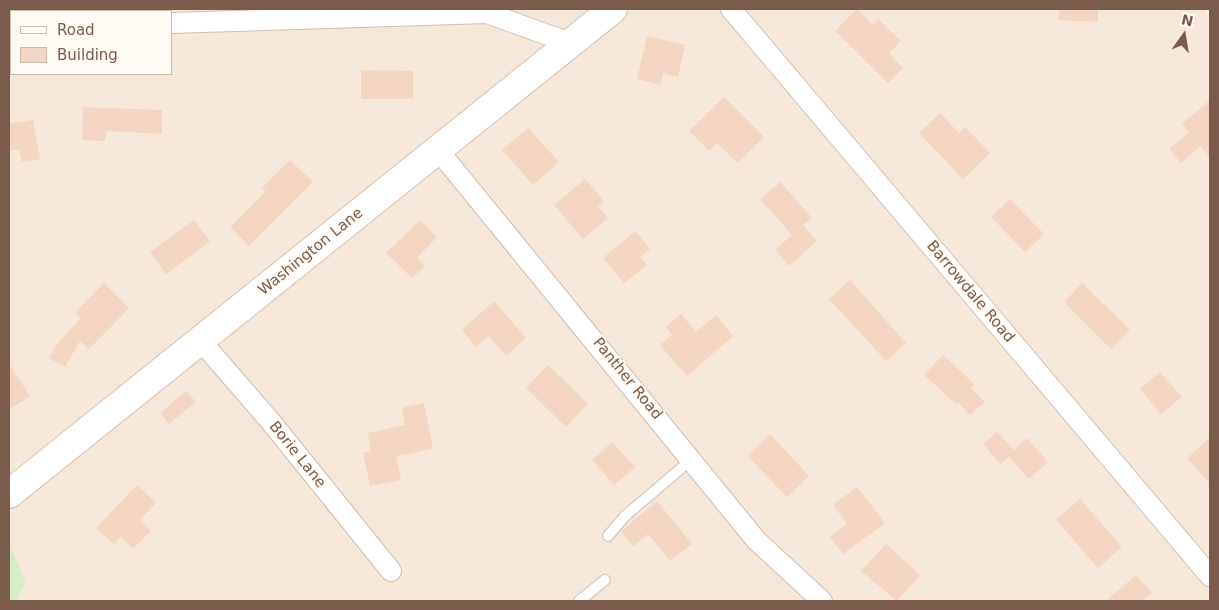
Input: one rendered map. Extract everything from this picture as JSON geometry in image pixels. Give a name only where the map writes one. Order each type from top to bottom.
[{"type":"main road","name":"Washington Lane","points":[[9,494],[613,9]]},
{"type":"street","name":"Barrowdale Road","points":[[731,9],[1210,576]]},
{"type":"street","points":[[172,24],[488,13],[570,43]]},
{"type":"street","name":"Panther Road","points":[[438,150],[692,459],[756,540],[822,601]]},
{"type":"street","name":"Borie Lane","points":[[200,340],[271,422],[391,572]]},
{"type":"lane","points":[[608,536],[625,516],[692,459]]},
{"type":"lane","points":[[579,601],[605,580]]},
{"type":"shaded area","points":[[9,9],[613,9],[9,494]]},
{"type":"shaded area","points":[[629,9],[1204,9],[1210,16],[1210,601],[9,601],[9,508]]},
{"type":"green space","points":[[9,544],[26,582],[16,601],[9,601]]},
{"type":"building","points":[[857,9],[873,25],[878,19],[901,41],[889,53],[903,68],[888,83],[835,31]]},
{"type":"building","points":[[1059,9],[1098,9],[1098,22],[1058,20]]},
{"type":"building","points":[[647,36],[685,45],[678,77],[663,73],[660,85],[637,79]]},
{"type":"building","points":[[361,70],[413,71],[413,99],[361,99]]},
{"type":"building","points":[[724,97],[764,137],[737,163],[717,143],[709,151],[689,131]]},
{"type":"building","points":[[1210,100],[1210,157],[1200,146],[1181,163],[1169,149],[1189,132],[1182,124]]},
{"type":"building","points":[[83,107],[162,110],[162,134],[106,131],[105,141],[82,140]]},
{"type":"building","points":[[940,113],[959,133],[965,127],[990,153],[963,179],[919,133]]},
{"type":"building","points":[[33,120],[40,159],[22,162],[19,149],[9,151],[9,124]]},
{"type":"building","points":[[528,128],[559,162],[533,185],[502,150]]},
{"type":"building","points":[[290,160],[313,182],[249,246],[230,227],[265,192],[262,188]]},
{"type":"building","points":[[585,179],[604,201],[598,207],[608,218],[583,239],[554,205]]},
{"type":"building","points":[[780,182],[812,218],[803,225],[817,241],[789,266],[775,250],[792,235],[760,199]]},
{"type":"building","points":[[1010,199],[1044,234],[1025,252],[991,217]]},
{"type":"building","points":[[194,220],[210,241],[166,274],[150,252]]},
{"type":"building","points":[[420,220],[437,237],[417,258],[425,266],[412,278],[386,253]]},
{"type":"building","points":[[635,231],[650,249],[640,257],[647,265],[624,283],[603,258]]},
{"type":"building","points":[[850,280],[906,343],[886,361],[829,299]]},
{"type":"building","points":[[104,283],[129,308],[89,349],[80,341],[65,367],[49,358],[57,344],[81,318],[75,313]]},
{"type":"building","points":[[1082,283],[1130,330],[1111,349],[1064,302]]},
{"type":"building","points":[[494,301],[526,338],[506,356],[489,336],[476,347],[462,330]]},
{"type":"building","points":[[681,314],[696,332],[716,315],[733,336],[687,376],[660,345],[672,335],[666,327]]},
{"type":"building","points":[[943,355],[974,384],[971,388],[985,402],[970,415],[958,402],[956,404],[924,375]]},
{"type":"building","points":[[9,364],[30,396],[9,410]]},
{"type":"building","points":[[548,365],[588,404],[566,427],[526,388]]},
{"type":"building","points":[[1160,372],[1182,397],[1161,414],[1140,389]]},
{"type":"building","points":[[186,391],[196,402],[169,424],[160,413]]},
{"type":"building","points":[[424,403],[433,449],[396,456],[401,480],[370,486],[363,453],[371,451],[368,433],[405,425],[402,408]]},
{"type":"building","points":[[997,432],[1014,450],[1027,438],[1048,462],[1029,479],[1009,457],[1000,464],[983,444]]},
{"type":"building","points":[[770,434],[809,476],[787,497],[748,456]]},
{"type":"building","points":[[1210,438],[1210,484],[1187,458]]},
{"type":"building","points":[[612,442],[635,467],[614,485],[592,460]]},
{"type":"building","points":[[137,485],[156,503],[140,520],[151,531],[133,549],[121,537],[114,544],[96,528]]},
{"type":"building","points":[[857,487],[885,523],[843,554],[830,537],[847,524],[833,505]]},
{"type":"building","points":[[1080,499],[1122,547],[1098,568],[1056,520]]},
{"type":"building","points":[[657,501],[692,544],[670,561],[648,534],[633,546],[621,531]]},
{"type":"building","points":[[886,544],[920,575],[897,601],[861,571]]},
{"type":"building","points":[[1136,575],[1152,593],[1142,601],[1106,601]]}]
